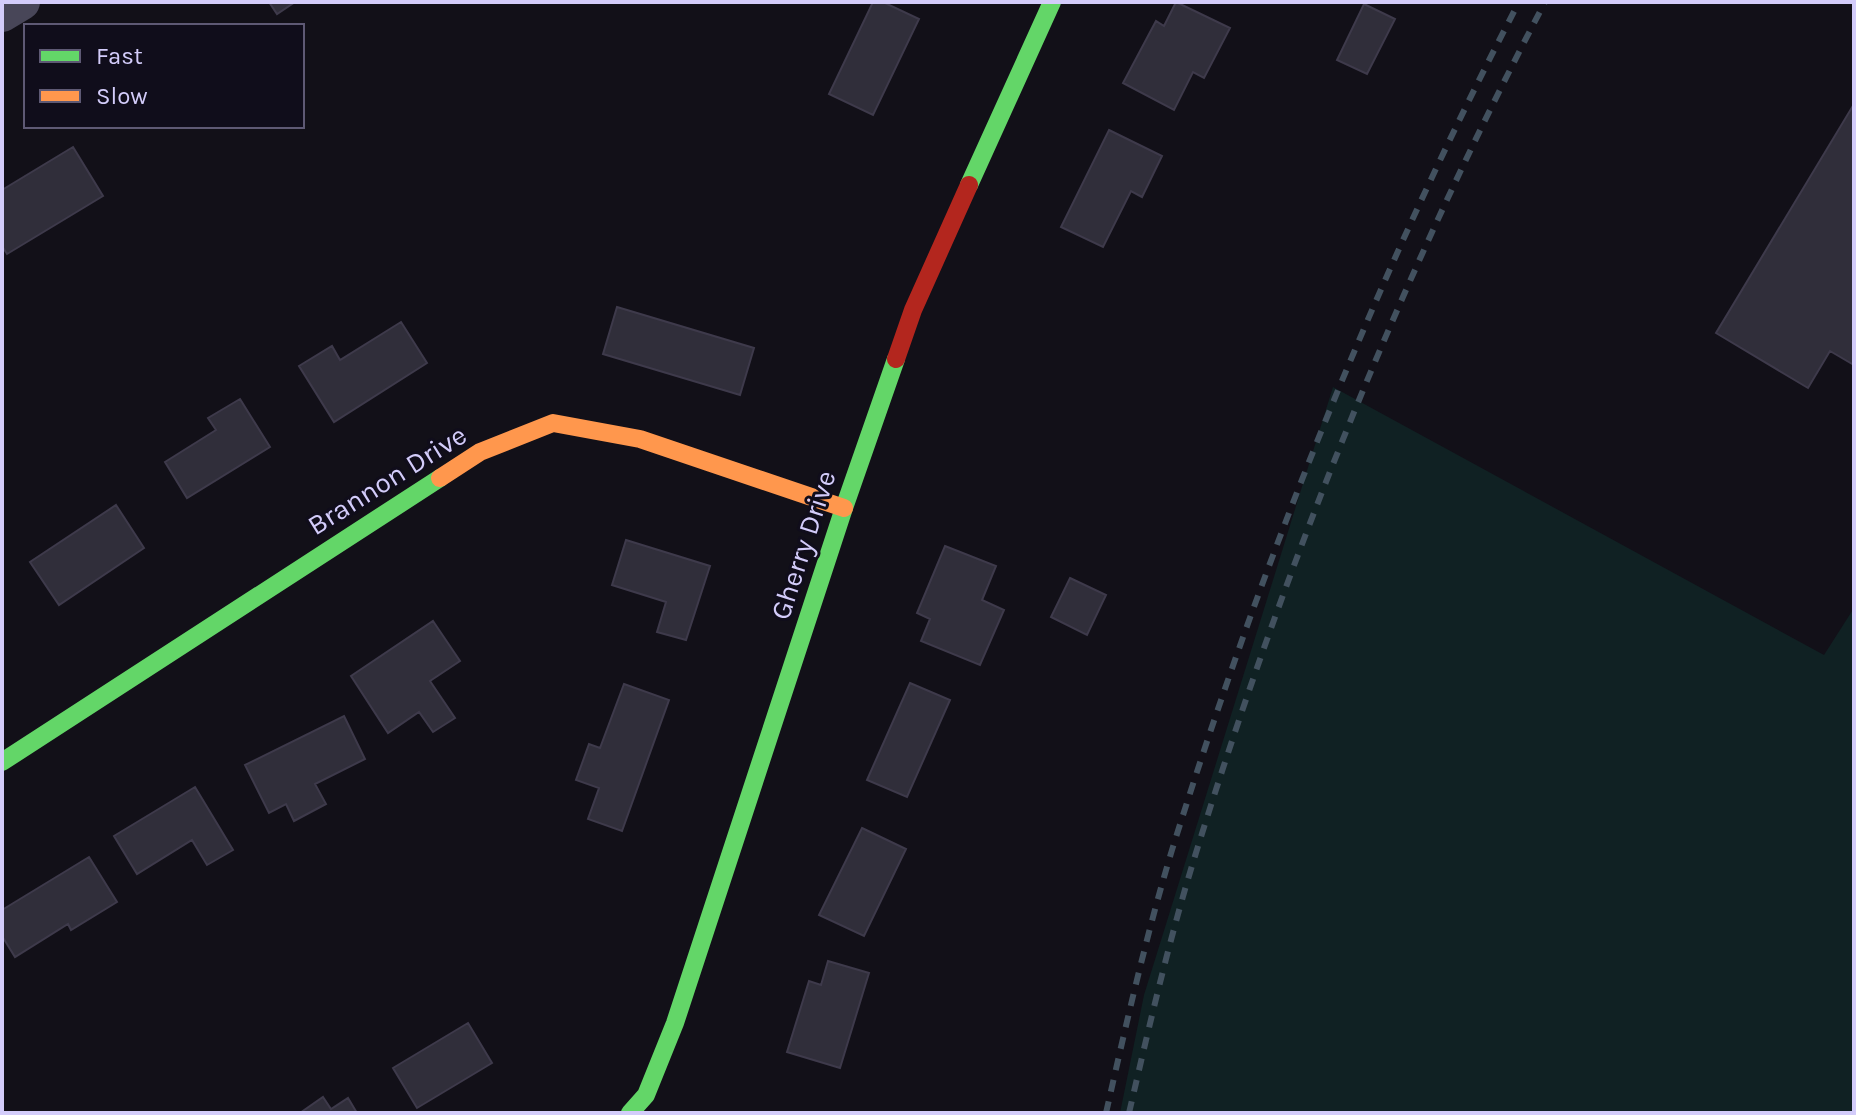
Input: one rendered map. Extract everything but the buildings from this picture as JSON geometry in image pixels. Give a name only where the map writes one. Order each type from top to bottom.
[{"type":"street","points":[[2,14],[22,2]]},
{"type":"street","name":"Gherry Drive","points":[[630,1113],[646,1095],[675,1023],[844,508],[913,310],[1052,2]]},
{"type":"street","name":"Brannon Drive","points":[[2,762],[480,452],[553,423],[640,439],[844,508]]},
{"type":"shaded area","points":[[1333,387],[1824,655],[1854,608],[1854,1113],[1120,1113],[1144,995]]},
{"type":"railway","points":[[1106,1113],[1172,850],[1244,633],[1284,525],[1371,311],[1418,206],[1519,2]]},
{"type":"railway","points":[[1129,1113],[1195,856],[1230,746],[1308,528],[1395,314],[1545,2]]},
{"type":"traffic: fast","points":[[969,185],[1052,2]]},
{"type":"traffic: fast","points":[[630,1113],[646,1095],[675,1023],[896,359]]},
{"type":"traffic: fast","points":[[2,762],[440,478]]},
{"type":"traffic: slow","points":[[440,478],[480,452],[553,423],[640,439],[844,508]]},
{"type":"traffic: jam","points":[[896,359],[913,310],[969,185]]}]
